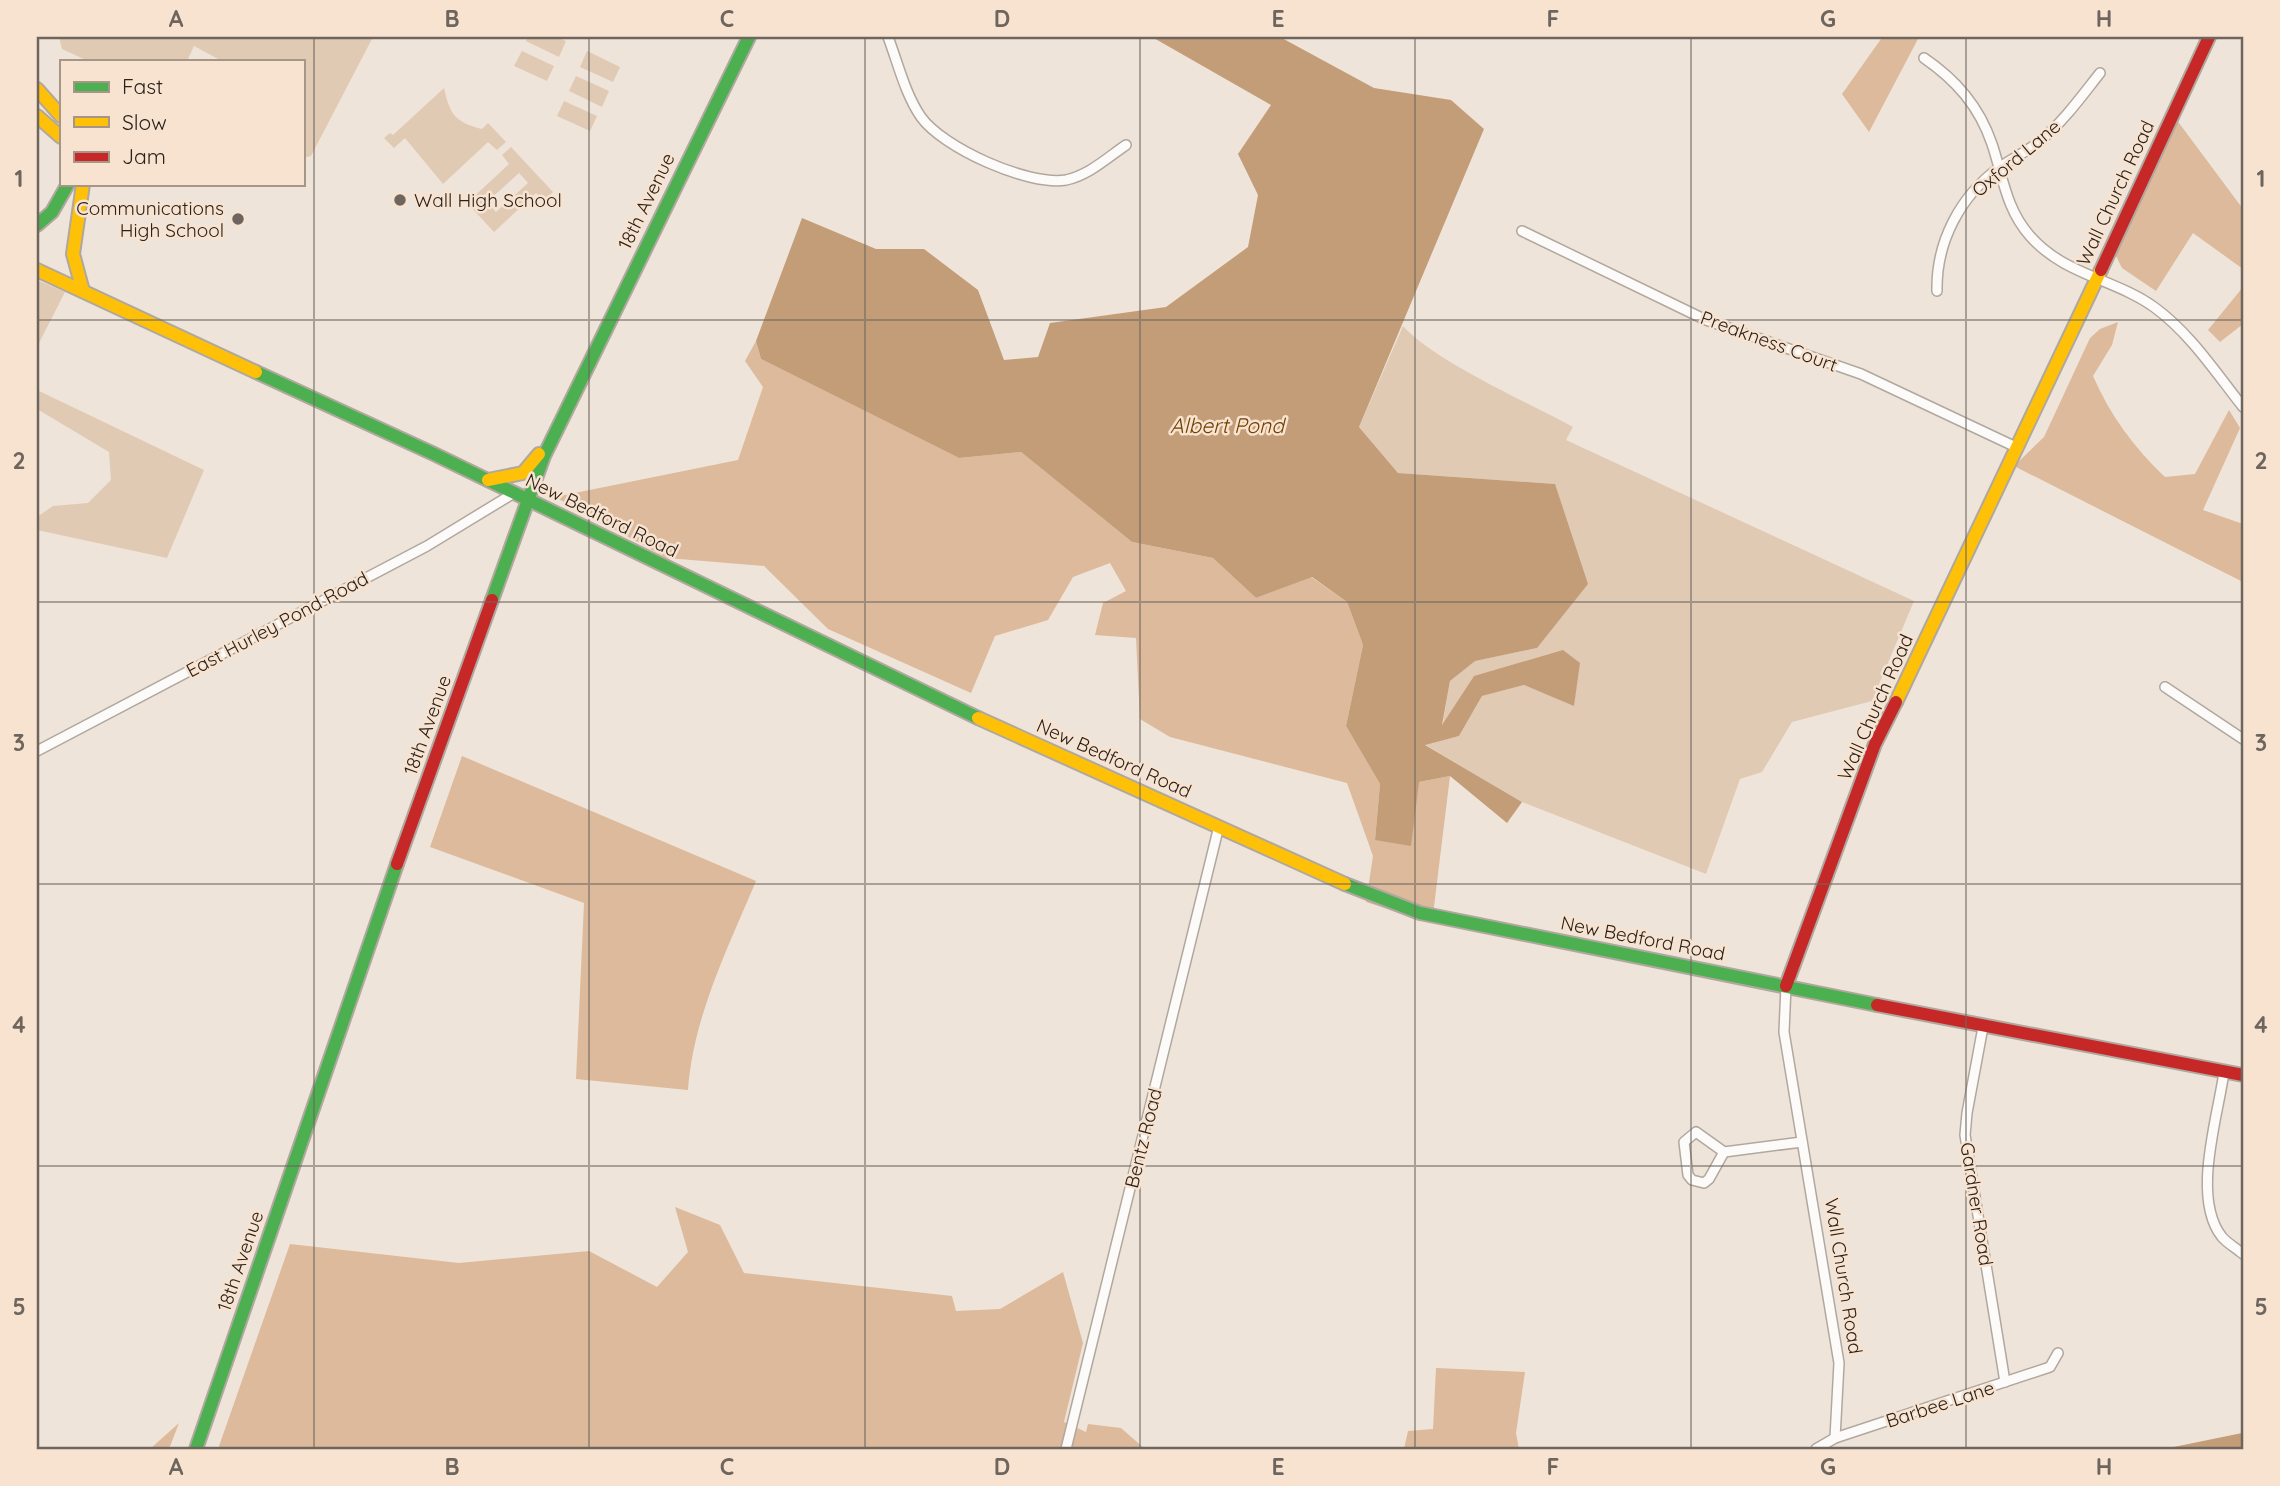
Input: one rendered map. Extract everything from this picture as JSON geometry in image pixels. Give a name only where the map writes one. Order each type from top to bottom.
[{"type":"main road","name":"18th Avenue","points":[[196,1449],[387,892],[527,501],[563,415],[749,37]]},
{"type":"main road","name":"Wall Church Road","points":[[1786,986],[1875,744],[2018,448],[2210,37]]},
{"type":"main road","points":[[37,89],[60,115]]},
{"type":"main road","points":[[37,116],[60,136]]},
{"type":"main road","points":[[37,225],[52,212],[67,186]]},
{"type":"main road","points":[[83,186],[73,254],[83,291]]},
{"type":"main road","name":"New Bedford Road","points":[[37,270],[488,480],[1068,760],[1345,885],[1420,913],[1983,1027],[2243,1075]]},
{"type":"main road","points":[[488,480],[515,476],[532,466],[563,415]]},
{"type":"street","points":[[888,37],[915,108],[929,127],[947,141],[1006,169],[1034,180],[1065,180],[1084,174],[1126,145]]},
{"type":"street","points":[[1924,58],[1955,81],[1973,105],[1992,142],[2011,208],[2032,238],[2056,259],[2152,306],[2165,316],[2180,330],[2243,407]]},
{"type":"street","name":"Oxford Lane","points":[[1937,291],[1940,260],[1957,212],[1999,168],[2052,131],[2100,73]]},
{"type":"street","name":"Preakness Court","points":[[1522,231],[1706,320],[1861,374],[2018,448]]},
{"type":"street","name":"East Hurley Pond Road","points":[[37,751],[427,546],[514,493]]},
{"type":"street","points":[[2165,687],[2243,738]]},
{"type":"street","name":"Bentz Road","points":[[1066,1449],[1219,826]]},
{"type":"street","name":"Wall Church Road","points":[[1786,986],[1783,1020],[1839,1363],[1835,1438]]},
{"type":"street","name":"Gardner Road","points":[[1983,1027],[1966,1112],[1965,1135],[2005,1382]]},
{"type":"street","points":[[2224,1072],[2207,1177],[2207,1198],[2218,1232],[2243,1254]]},
{"type":"street","points":[[1724,1152],[1710,1179],[1699,1183],[1688,1175],[1683,1147],[1691,1134],[1703,1134],[1724,1152],[1802,1142]]},
{"type":"street","name":"Barbee Lane","points":[[1816,1449],[1835,1438],[2050,1367],[2058,1353]]},
{"type":"shaded area","points":[[59,37],[373,37],[311,156],[304,158],[304,60],[220,60],[194,46],[187,60],[86,60],[62,49]]},
{"type":"shaded area","points":[[528,37],[556,37],[566,41],[559,57],[526,41]]},
{"type":"shaded area","points":[[1877,37],[1919,37],[1869,132],[1842,94],[1881,39]]},
{"type":"shaded area","points":[[522,51],[554,66],[547,81],[514,66]]},
{"type":"shaded area","points":[[587,51],[620,67],[613,82],[580,67]]},
{"type":"shaded area","points":[[576,76],[609,91],[602,107],[569,91]]},
{"type":"shaded area","points":[[444,88],[455,116],[482,129],[488,123],[506,142],[497,150],[488,142],[443,184],[405,138],[394,148],[384,138],[390,133],[393,135]]},
{"type":"shaded area","points":[[564,101],[597,116],[590,131],[557,116]]},
{"type":"shaded area","points":[[2176,119],[2243,209],[2243,269],[2193,233],[2156,291],[2122,268],[2115,254]]},
{"type":"shaded area","points":[[511,147],[553,192],[544,201],[536,193],[494,232],[467,203],[509,164],[502,155]],"holes":[[[519,173],[528,183],[496,212],[487,202]]]},
{"type":"shaded area","points":[[37,280],[65,292],[37,347]]},
{"type":"shaded area","points":[[2243,287],[2243,324],[2220,342],[2208,330]]},
{"type":"shaded area","points":[[2118,322],[2112,345],[2093,376],[2124,430],[2165,477],[2195,474],[2229,410],[2240,428],[2203,510],[2243,524],[2243,582],[2014,466],[2044,437],[2090,338],[2100,329]]},
{"type":"shaded area","points":[[1403,326],[1436,353],[1459,367],[1573,427],[1566,440],[1914,601],[1872,701],[1792,722],[1762,772],[1740,779],[1706,874],[1522,802],[1424,744],[1459,736],[1482,696],[1524,685],[1574,705],[1579,663],[1474,676],[1442,728],[1450,681],[1474,661],[1537,648],[1555,484],[1398,473],[1359,427]]},
{"type":"shaded area","points":[[756,341],[761,359],[959,458],[1021,452],[1132,542],[1213,558],[1256,598],[1311,577],[1347,602],[1363,645],[1346,726],[1380,784],[1375,839],[1419,782],[1450,776],[1432,923],[1366,902],[1373,856],[1347,783],[1170,737],[1140,719],[1136,638],[1095,635],[1103,603],[1126,591],[1110,563],[1073,577],[1048,620],[995,636],[971,693],[828,629],[764,566],[667,558],[555,497],[738,460],[763,387],[745,361]]},
{"type":"shaded area","points":[[37,390],[204,470],[167,558],[37,530],[37,517],[53,506],[88,503],[111,480],[109,452],[37,409]]},
{"type":"shaded area","points":[[462,756],[756,881],[704,1009],[691,1063],[688,1090],[576,1079],[584,903],[430,847]]},
{"type":"shaded area","points":[[675,1207],[720,1225],[744,1273],[952,1296],[956,1311],[1000,1309],[1063,1272],[1083,1343],[1064,1422],[1086,1432],[1088,1424],[1121,1428],[1145,1449],[218,1449],[290,1244],[459,1263],[589,1251],[657,1287],[688,1252]]},
{"type":"shaded area","points":[[1436,1368],[1525,1372],[1516,1433],[1519,1449],[1404,1449],[1408,1431],[1433,1429]]},
{"type":"shaded area","points":[[179,1423],[169,1449],[150,1449]]},
{"type":"water","name":"Albert Pond","points":[[1152,37],[1280,37],[1374,88],[1451,100],[1484,129],[1359,427],[1398,473],[1555,484],[1588,584],[1537,648],[1475,661],[1450,681],[1442,725],[1474,676],[1563,650],[1580,663],[1574,706],[1524,685],[1482,696],[1459,736],[1425,745],[1522,802],[1507,823],[1450,776],[1419,782],[1411,846],[1375,840],[1380,784],[1346,726],[1363,645],[1347,602],[1312,577],[1256,598],[1213,558],[1132,542],[1021,452],[959,458],[761,359],[756,341],[802,218],[876,249],[924,249],[978,290],[1004,360],[1038,357],[1050,323],[1166,307],[1248,247],[1258,195],[1238,154],[1271,105]]},
{"type":"water","points":[[2242,1433],[2243,1449],[2164,1449]]},
{"type":"traffic: fast","points":[[492,600],[544,456],[749,37]]},
{"type":"traffic: fast","points":[[37,225],[52,212],[67,186]]},
{"type":"traffic: fast","points":[[256,372],[434,454],[978,718]]},
{"type":"traffic: fast","points":[[196,1449],[397,864]]},
{"type":"traffic: fast","points":[[1345,884],[1420,913],[1877,1005]]},
{"type":"traffic: slow","points":[[37,89],[60,115]]},
{"type":"traffic: slow","points":[[37,116],[60,136]]},
{"type":"traffic: slow","points":[[83,186],[73,254],[83,291]]},
{"type":"traffic: slow","points":[[37,270],[256,372]]},
{"type":"traffic: slow","points":[[1896,702],[2101,270]]},
{"type":"traffic: slow","points":[[488,480],[523,473],[539,454]]},
{"type":"traffic: slow","points":[[978,718],[1345,884]]},
{"type":"traffic: jam","points":[[2101,270],[2209,37]]},
{"type":"traffic: jam","points":[[397,864],[492,600]]},
{"type":"traffic: jam","points":[[1786,986],[1875,744],[1896,702]]},
{"type":"traffic: jam","points":[[1877,1005],[2243,1075]]},
{"type":"place","name":"Wall High School","points":[[400,200]]},
{"type":"place","name":"Communications High School","points":[[238,219]]}]
